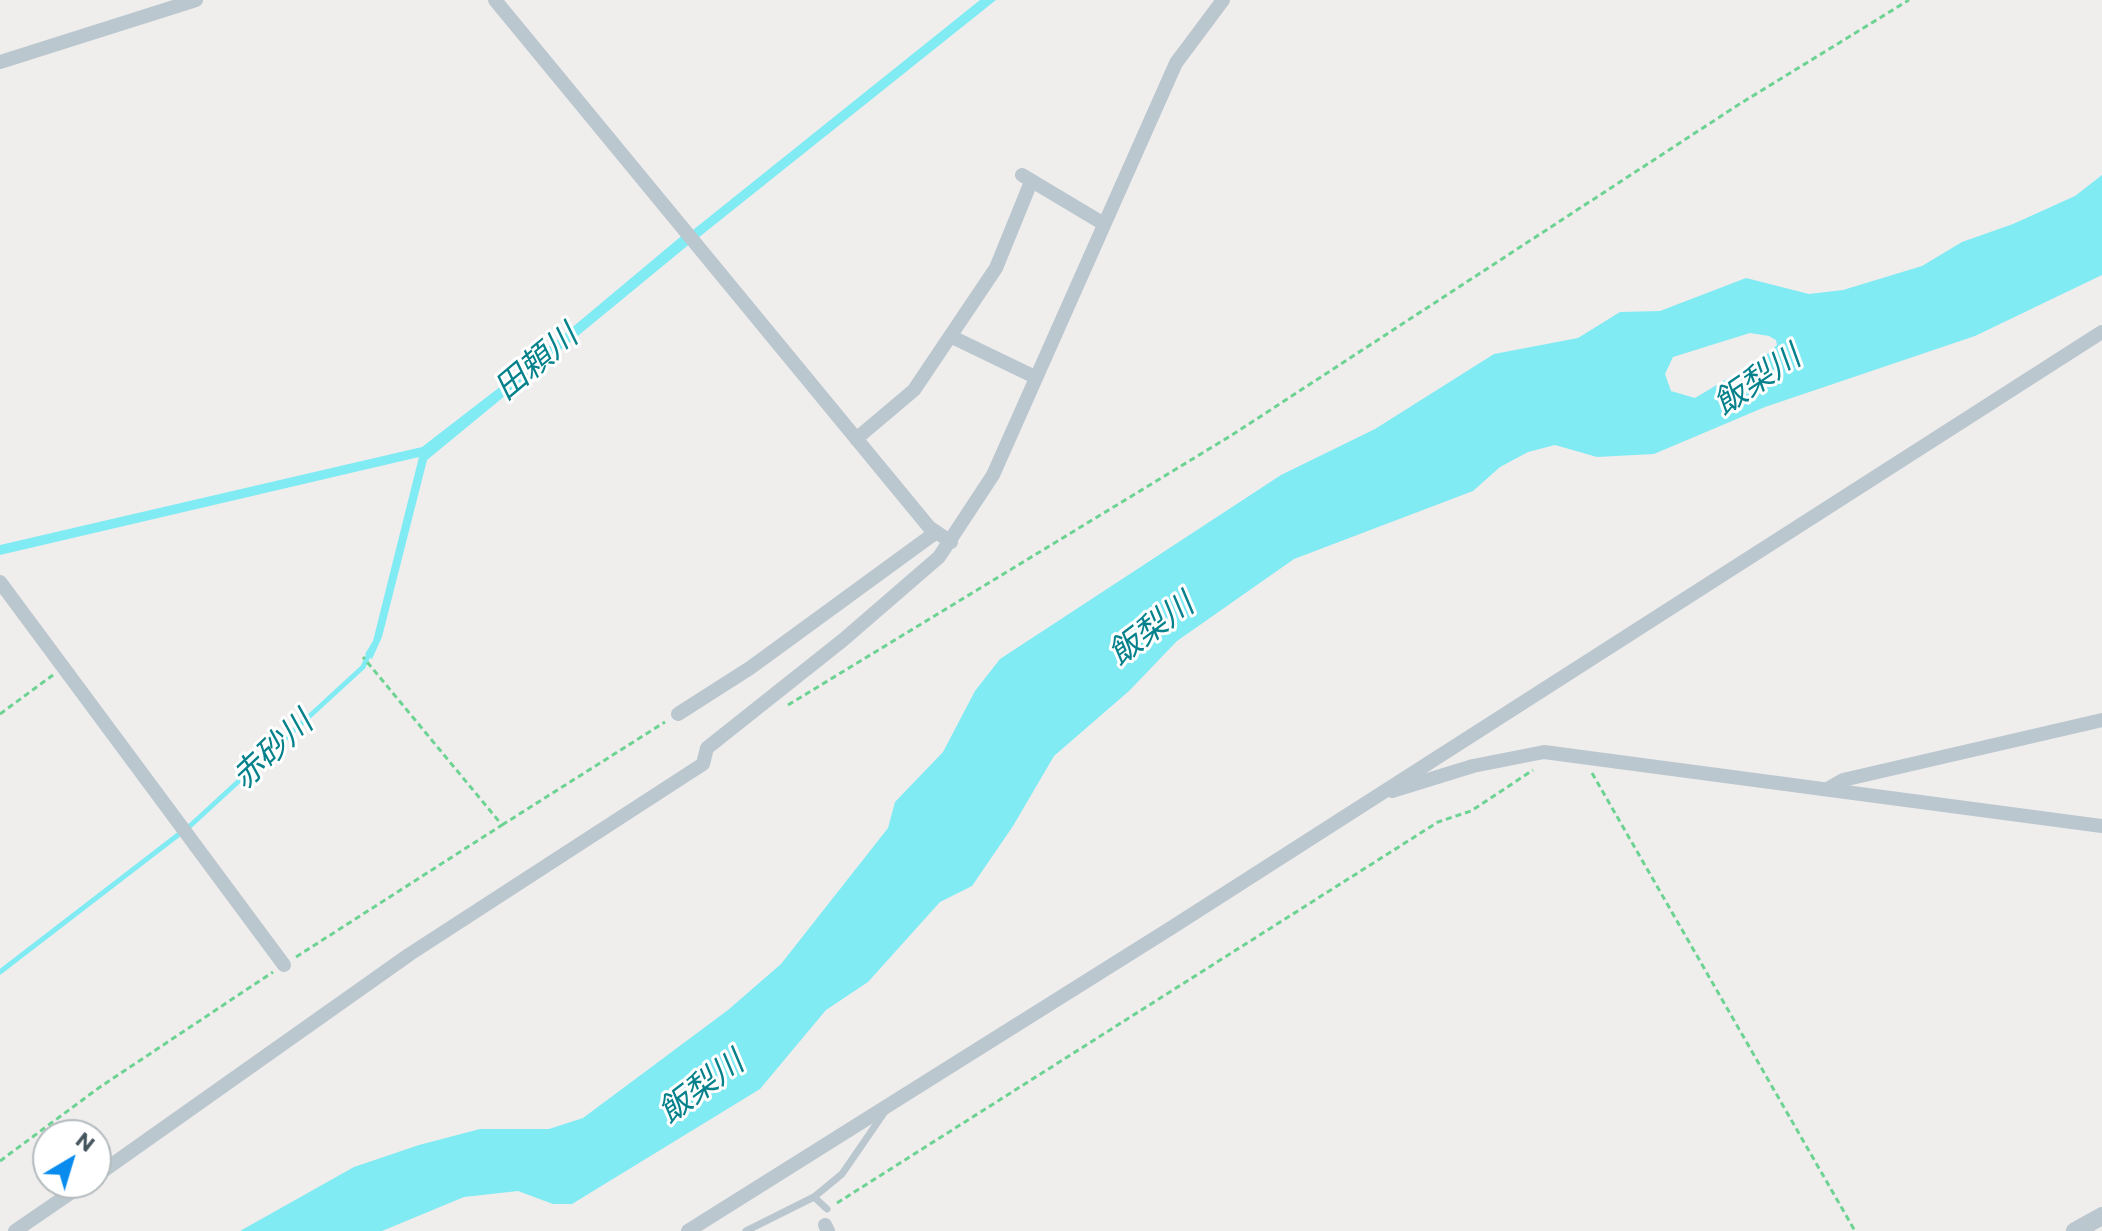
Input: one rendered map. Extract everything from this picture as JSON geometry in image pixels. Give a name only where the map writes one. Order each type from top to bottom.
[{"type":"street","points":[[0,62],[196,0]]},
{"type":"street","points":[[495,0],[935,533],[951,542]]},
{"type":"street","points":[[112,1165],[410,954],[703,764],[707,748],[911,584],[951,542],[993,475],[1176,63],[1223,0]]},
{"type":"street","points":[[856,439],[914,390],[1001,259],[1027,178],[1104,224]]},
{"type":"street","points":[[688,1231],[2102,332]]},
{"type":"street","points":[[950,336],[1035,377]]},
{"type":"street","points":[[678,714],[750,668],[935,533]]},
{"type":"street","points":[[0,582],[284,965]]},
{"type":"street","points":[[1829,788],[1843,780],[2102,720]]},
{"type":"street","points":[[1372,797],[1473,766],[1544,752],[2102,826]]},
{"type":"street","points":[[15,1231],[62,1199]]},
{"type":"street","points":[[2075,1231],[2102,1216]]},
{"type":"lane","points":[[746,1231],[822,1204],[890,1104]]},
{"type":"path","points":[[779,710],[1232,435],[1738,105],[1909,0]]},
{"type":"path","points":[[363,657],[502,825]]},
{"type":"path","points":[[0,714],[62,668]]},
{"type":"path","points":[[0,1161],[100,1087],[284,965],[678,714]]},
{"type":"path","points":[[822,1204],[1438,822],[1471,811],[1559,753]]},
{"type":"path","points":[[1587,757],[1588,766],[1855,1231]]},
{"type":"water","points":[[980,0],[996,0],[698,238],[693,230]]},
{"type":"water","name":"飯梨川","points":[[2102,175],[2102,275],[1975,336],[1765,407],[1654,454],[1597,457],[1555,445],[1528,452],[1500,467],[1473,491],[1294,559],[1177,641],[1129,691],[1054,756],[1013,826],[972,886],[940,902],[868,982],[826,1010],[760,1089],[572,1204],[553,1204],[518,1191],[464,1197],[382,1231],[240,1231],[354,1167],[419,1145],[480,1129],[549,1129],[583,1118],[728,1010],[781,964],[888,828],[895,802],[943,752],[975,691],[1000,659],[1281,475],[1375,429],[1494,354],[1578,338],[1620,312],[1660,311],[1746,278],[1809,294],[1843,290],[1922,266],[1962,242],[2013,224],[2075,196]],"holes":[[[1750,333],[1776,340],[1777,345],[1765,356],[1695,398],[1671,391],[1665,374],[1673,357]]]},
{"type":"water","name":"田頼川","points":[[685,233],[692,242],[427,460],[382,637],[372,659],[365,654],[373,641],[419,457],[0,555],[0,545],[422,447],[514,376]]},
{"type":"waterway","name":"赤砂川","points":[[0,972],[191,825],[363,667],[370,652]]}]
